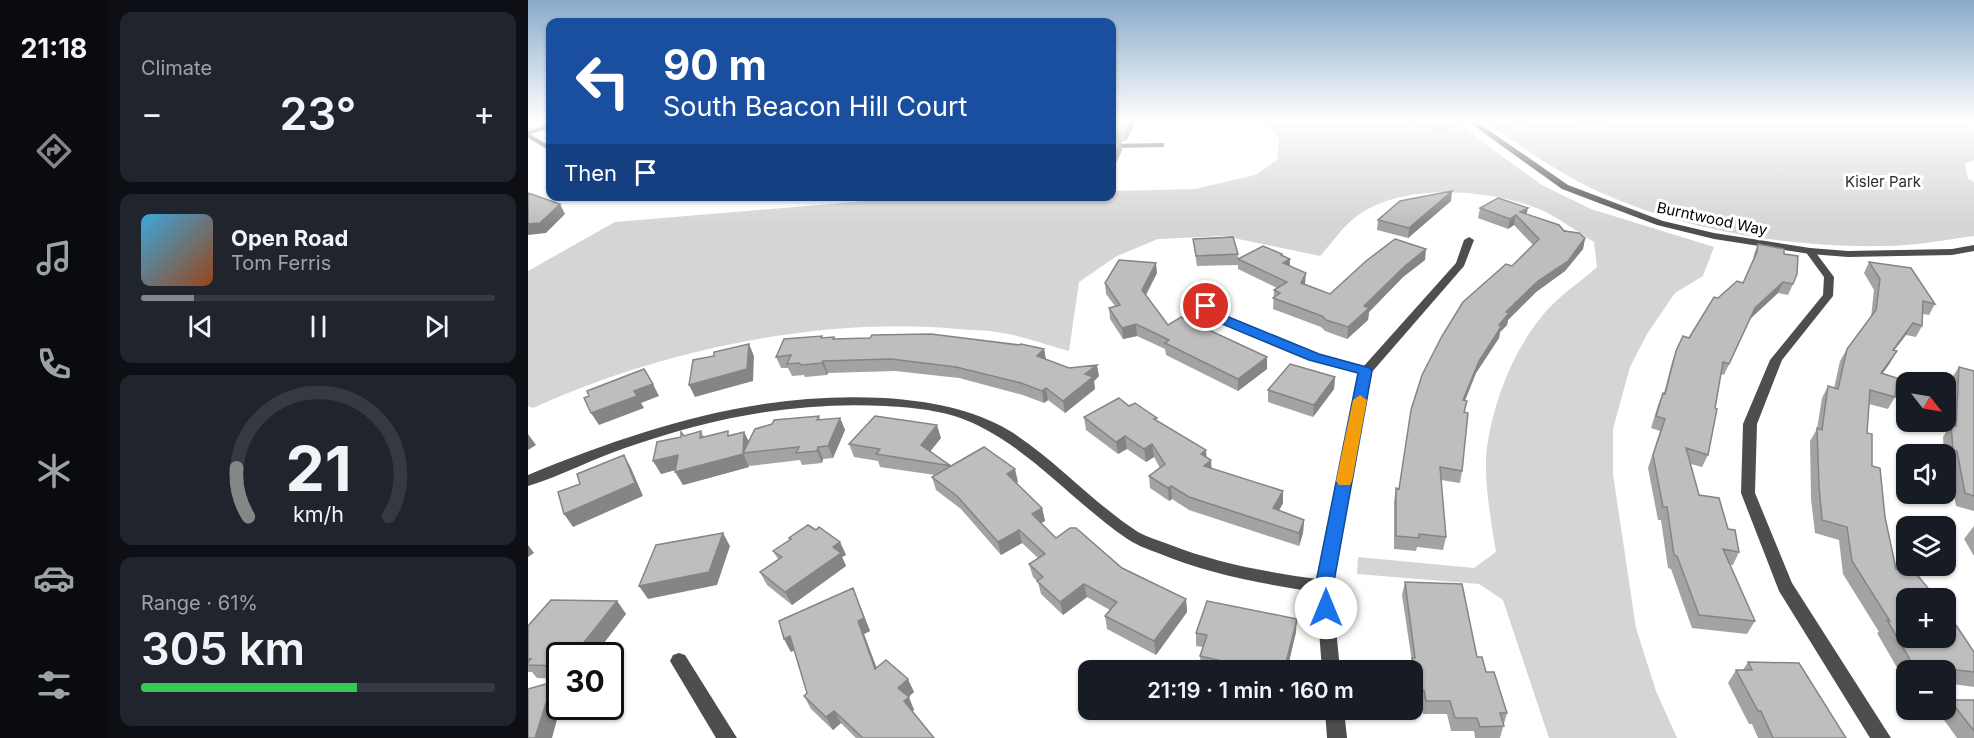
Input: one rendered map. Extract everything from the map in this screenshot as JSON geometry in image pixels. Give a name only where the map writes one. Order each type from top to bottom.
[{"type":"street","name":"Burntwood Way","points":[[1518,154],[1565,187],[1615,208],[1660,223],[1714,236],[1810,251],[1848,254],[1952,252],[1974,248]]},
{"type":"street","points":[[1330,660],[1324,587],[1366,371],[1461,264],[1469,240]]},
{"type":"street","points":[[1810,251],[1829,277],[1828,296],[1776,360],[1750,424],[1748,493],[1785,586],[1881,738]]},
{"type":"street","points":[[1198,297],[1214,316],[1314,357],[1366,371]]},
{"type":"street","points":[[528,481],[601,450],[663,430],[757,408],[838,399],[942,408],[985,423],[1012,441],[1133,536],[1186,558],[1232,572],[1324,587]]},
{"type":"street","points":[[679,661],[727,738]]},
{"type":"street","points":[[1336,720],[1337,738]]},
{"type":"green space","points":[[1277,154],[1500,154],[1542,185],[1591,209],[1714,247],[1703,276],[1675,293],[1647,334],[1630,367],[1613,429],[1613,474],[1636,628],[1656,691],[1677,738],[1549,738],[1503,600],[1479,584],[1357,574],[1358,557],[1474,568],[1496,552],[1488,500],[1486,459],[1494,412],[1506,378],[1522,345],[1542,316],[1597,267],[1594,242],[1546,212],[1519,202],[1472,193],[1446,192],[1398,198],[1376,205],[1357,216],[1320,256],[1224,236],[1158,239],[1117,256],[1079,282],[1069,351],[1028,339],[980,330],[905,326],[796,333],[741,342],[686,355],[581,388],[533,408],[528,406],[528,271],[615,222],[864,201],[1116,201],[1116,191],[1195,189],[1255,175],[1277,160]]},
{"type":"green space","name":"Kisler Park","points":[[1534,154],[1974,154],[1974,160],[1965,164],[1968,179],[1974,182],[1974,236],[1906,245],[1847,246],[1809,244],[1732,233],[1657,214],[1621,201],[1573,179]]},
{"type":"building","points":[[1452,191],[1409,228],[1378,220],[1400,201]]},
{"type":"building","points":[[528,193],[560,204],[540,223],[528,224]]},
{"type":"building","points":[[1498,198],[1528,208],[1520,212],[1559,225],[1564,231],[1579,233],[1585,238],[1568,261],[1538,281],[1506,312],[1509,313],[1499,325],[1501,327],[1479,361],[1463,400],[1467,401],[1464,412],[1468,413],[1462,471],[1440,467],[1446,537],[1419,534],[1419,538],[1396,536],[1396,488],[1399,489],[1411,410],[1422,375],[1463,302],[1506,264],[1512,266],[1539,239],[1516,215],[1510,219],[1480,208]]},
{"type":"building","points":[[1233,237],[1238,254],[1196,256],[1193,239]]},
{"type":"building","points":[[1395,239],[1426,249],[1364,306],[1369,308],[1348,327],[1273,298],[1280,293],[1274,290],[1287,282],[1238,259],[1263,246],[1290,259],[1283,263],[1306,273],[1301,283],[1330,294],[1366,261]]},
{"type":"building","points":[[1758,244],[1784,249],[1784,254],[1798,256],[1797,274],[1793,284],[1783,282],[1755,308],[1729,364],[1723,362],[1708,455],[1686,448],[1699,495],[1719,498],[1728,529],[1735,530],[1739,552],[1723,549],[1755,621],[1699,615],[1677,556],[1674,555],[1667,507],[1663,507],[1653,455],[1665,419],[1656,416],[1663,393],[1665,394],[1676,351],[1683,336],[1689,338],[1714,297],[1718,298],[1737,281],[1743,283],[1757,252]]},
{"type":"building","points":[[1119,260],[1156,263],[1142,290],[1168,325],[1181,317],[1267,357],[1238,379],[1165,343],[1169,340],[1136,324],[1122,328],[1109,308],[1120,305],[1105,283]]},
{"type":"building","points":[[1869,262],[1911,268],[1935,304],[1923,301],[1922,326],[1913,323],[1893,350],[1897,351],[1881,373],[1896,378],[1895,397],[1870,390],[1867,433],[1872,434],[1872,466],[1880,468],[1885,517],[1896,576],[1918,576],[1928,588],[1896,588],[1896,636],[1887,620],[1890,621],[1852,561],[1847,527],[1822,520],[1819,486],[1817,428],[1822,430],[1828,386],[1838,389],[1847,349],[1876,310],[1880,279]]},
{"type":"building","points":[[931,334],[1021,344],[1044,349],[1037,356],[1069,368],[1097,365],[1085,374],[1093,377],[1063,401],[1046,388],[1042,391],[1021,383],[956,367],[891,359],[823,361],[801,365],[799,363],[787,364],[791,355],[776,357],[784,339],[822,336],[821,338],[834,337],[833,339],[870,338],[872,335]]},
{"type":"building","points":[[749,344],[747,369],[689,385],[693,360],[714,356],[714,352]]},
{"type":"building","points":[[1290,364],[1335,377],[1314,405],[1268,390]]},
{"type":"building","points":[[1959,367],[1974,371],[1974,496],[1965,493],[1956,444],[1953,444],[1952,432],[1956,432]]},
{"type":"building","points":[[644,369],[653,384],[634,391],[637,396],[591,413],[584,398],[589,396],[587,391]]},
{"type":"building","points":[[1119,398],[1129,406],[1135,403],[1157,418],[1154,419],[1206,450],[1201,454],[1211,460],[1204,466],[1283,491],[1273,508],[1304,520],[1299,533],[1189,497],[1149,476],[1165,464],[1152,444],[1144,449],[1125,436],[1116,442],[1084,417]]},
{"type":"building","points":[[819,416],[817,420],[840,418],[828,446],[818,447],[817,451],[796,453],[799,447],[743,453],[755,429],[772,424],[774,420]]},
{"type":"building","points":[[875,416],[937,425],[921,445],[951,466],[876,454],[880,449],[849,444]]},
{"type":"building","points":[[701,431],[700,438],[728,431],[728,436],[744,432],[743,454],[675,472],[678,455],[653,461],[657,442],[681,437],[681,432],[684,436]]},
{"type":"building","points":[[984,447],[1015,469],[1007,474],[1042,508],[1032,514],[1056,538],[1070,528],[1076,528],[1122,568],[1186,599],[1154,641],[1105,616],[1117,602],[1084,584],[1060,602],[1037,581],[1043,577],[1029,564],[1045,554],[1019,530],[998,542],[957,496],[932,477]]},
{"type":"building","points":[[624,455],[635,483],[564,514],[558,492],[580,484],[577,474]]},
{"type":"building","points":[[808,525],[816,530],[819,527],[840,542],[833,547],[841,553],[785,592],[760,572],[782,557],[773,551]]},
{"type":"building","points":[[723,533],[709,572],[639,586],[656,545]]},
{"type":"building","points":[[1405,582],[1462,584],[1477,657],[1482,657],[1486,672],[1494,672],[1507,713],[1500,713],[1504,726],[1480,727],[1477,718],[1455,718],[1450,701],[1426,701],[1423,690],[1423,660],[1412,660],[1412,658],[1415,658]]},
{"type":"building","points":[[853,588],[864,618],[858,621],[875,669],[886,660],[908,679],[898,688],[909,697],[904,701],[934,738],[863,738],[834,711],[826,717],[804,696],[807,693],[790,636],[784,639],[779,621]]},
{"type":"building","points":[[551,600],[617,601],[584,642],[546,642],[546,666],[528,665],[531,659],[528,659],[528,626]]},
{"type":"building","points":[[1207,601],[1297,619],[1287,660],[1218,660],[1200,656],[1207,635],[1196,633]]},
{"type":"building","points":[[1956,625],[1974,652],[1974,672],[1956,670],[1956,660],[1910,660],[1903,648],[1956,648]]},
{"type":"building","points":[[1748,662],[1799,663],[1846,738],[1773,738],[1761,711],[1758,711],[1736,670],[1752,670]]},
{"type":"building","points":[[546,684],[546,703],[535,738],[528,738],[528,689]]},
{"type":"building","points":[[1956,700],[1974,700],[1974,731],[1956,708]]},
{"type":"slow traffic","points":[[1344,481],[1360,400]]},
{"type":"route","points":[[1206,306],[1214,316],[1314,357],[1366,371],[1324,587],[1326,608]]}]
